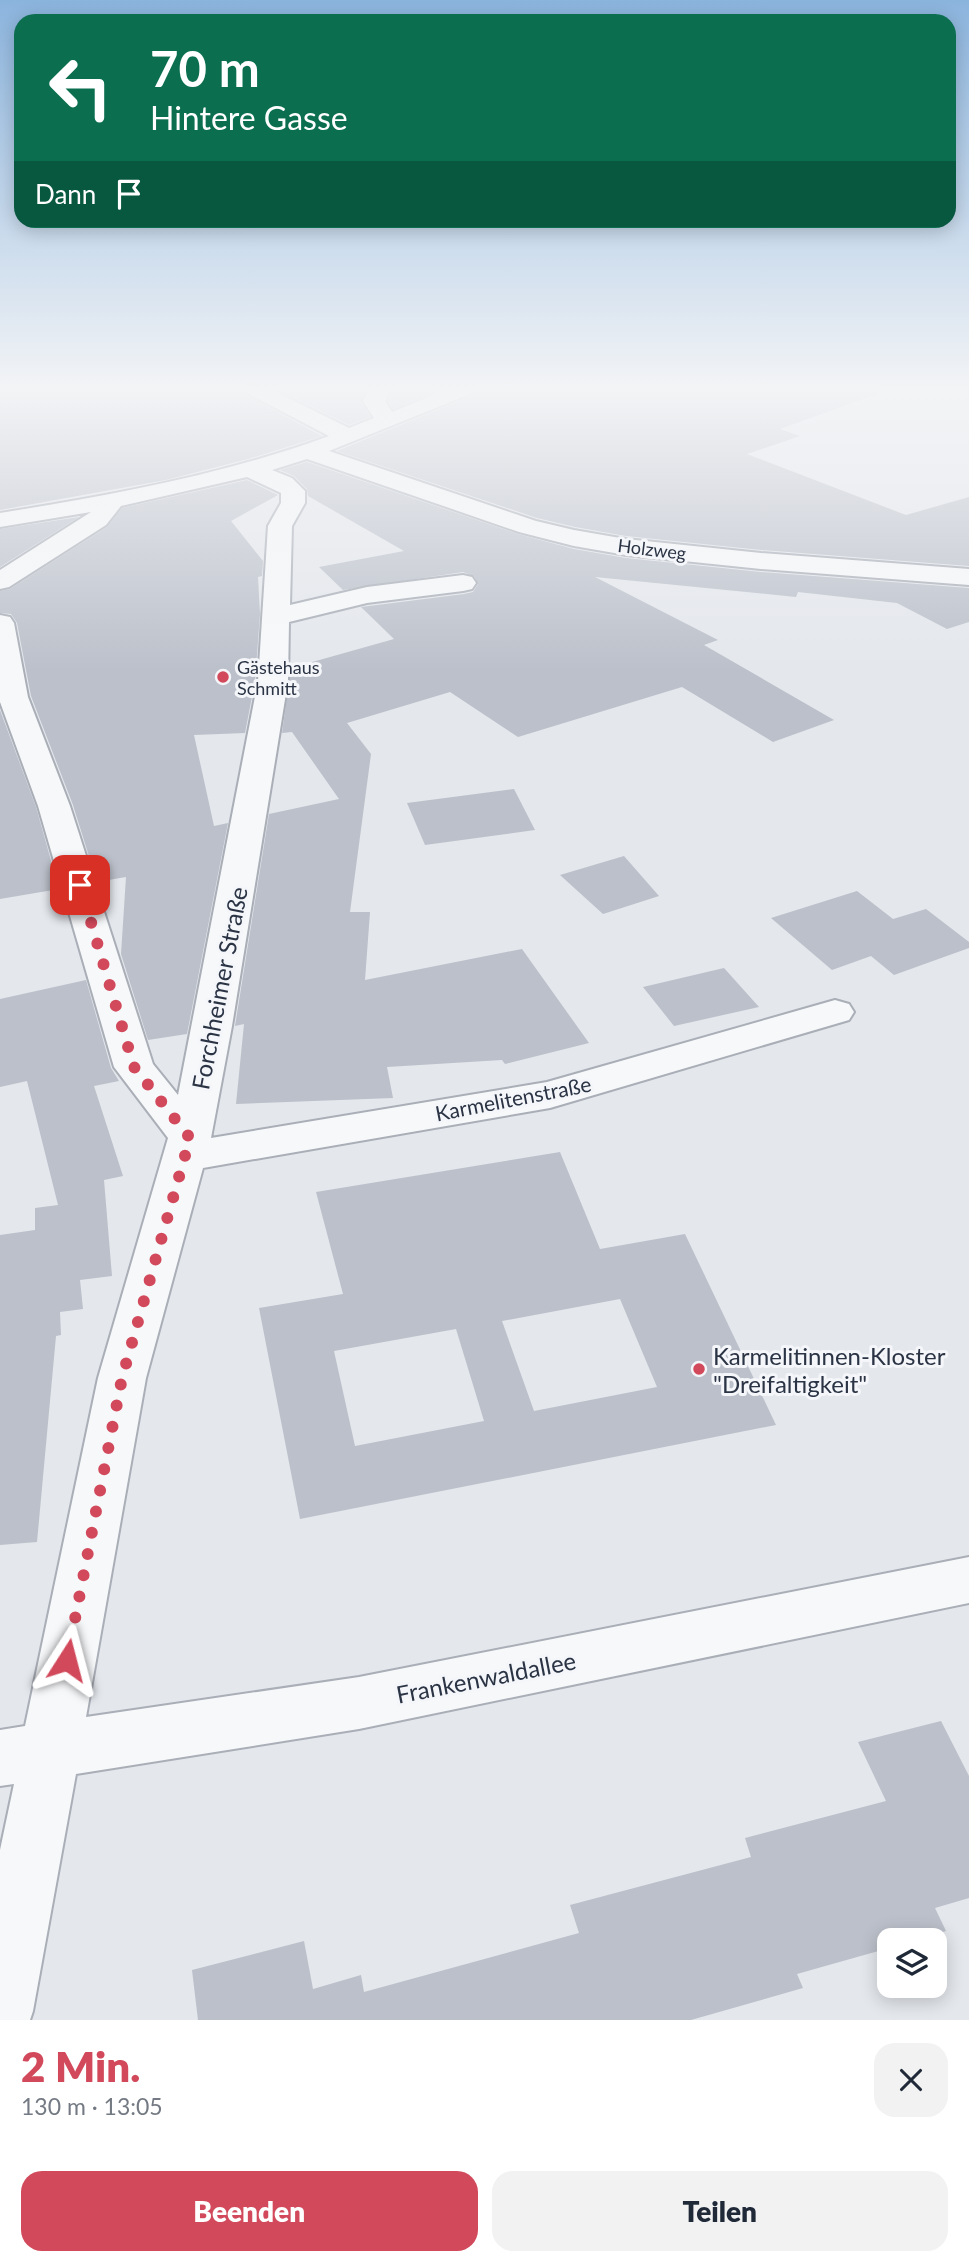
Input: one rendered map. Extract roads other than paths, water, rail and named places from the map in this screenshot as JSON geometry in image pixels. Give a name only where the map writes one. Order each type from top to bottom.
[{"type":"street","points":[[0,520],[111,502],[193,482]]},
{"type":"street","name":"Forchheimer Straße","points":[[0,2011],[25,1755],[122,1378],[187,1147],[213,1026],[273,681],[280,526],[293,503],[293,491],[284,482]]},
{"type":"street","name":"Holzweg","points":[[397,482],[528,527],[626,547],[761,561],[969,577]]},
{"type":"street","points":[[0,581],[97,520],[111,502]]},
{"type":"street","points":[[275,617],[367,595],[463,583]]},
{"type":"street","points":[[0,623],[13,697],[59,819],[134,1067],[187,1147]]},
{"type":"street","name":"Karmelitenstraße","points":[[187,1147],[550,1095],[835,1012]]},
{"type":"street","name":"Frankenwaldallee","points":[[25,1755],[359,1703],[969,1580]]},
{"type":"place","name":"Gästehaus Schmitt","points":[[223,677]]},
{"type":"place","name":"Karmelitinnen-Kloster \"Dreifaltigkeit\"","points":[[699,1369]]}]
